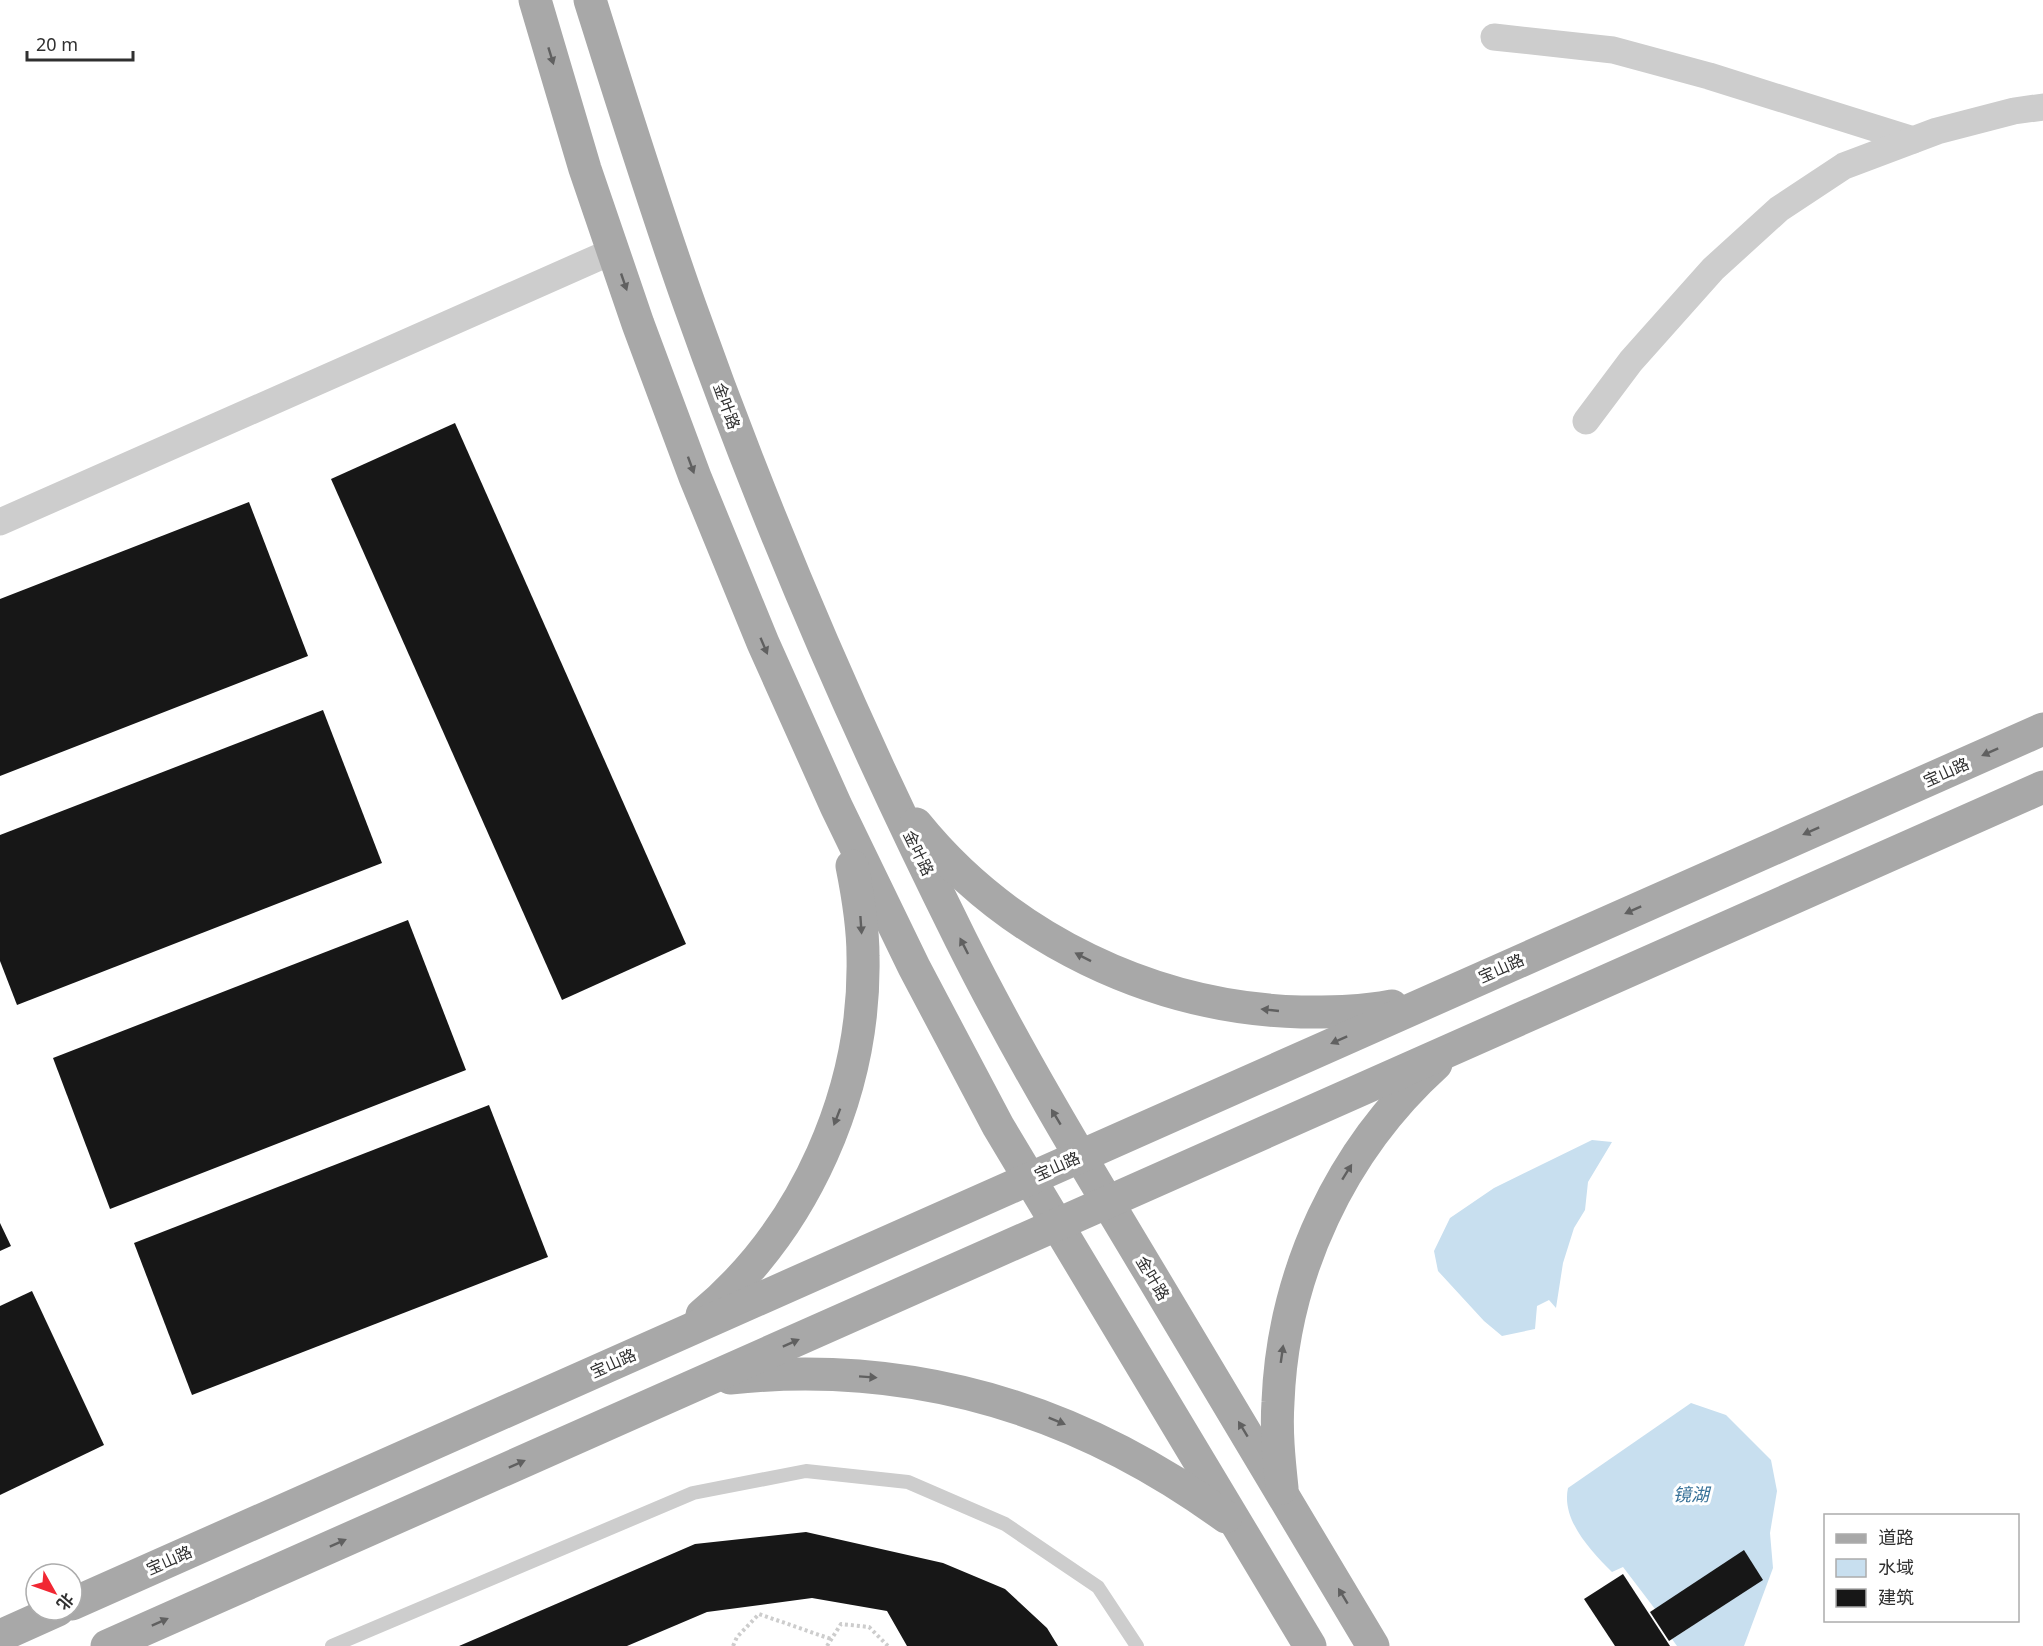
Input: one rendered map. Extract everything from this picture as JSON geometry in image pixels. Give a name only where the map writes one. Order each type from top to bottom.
[{"type":"main road","points":[[535,0],[585,169],[695,477],[763,644],[836,806],[914,967],[998,1126],[1310,1646]]},
{"type":"main road","name":"金叶路","points":[[590,0],[637,152],[682,284],[746,458],[813,622],[885,783],[962,943],[1045,1099],[1373,1646]]},
{"type":"main road","name":"宝山路","points":[[84,1599],[2043,729]]},
{"type":"main road","points":[[885,783],[925,834],[955,866],[995,902],[1039,933],[1086,959],[1136,981],[1184,996],[1223,1004],[1283,1011],[1333,1012],[1383,1008],[1432,999]]},
{"type":"main road","points":[[107,1646],[2043,787]]},
{"type":"main road","points":[[679,1334],[715,1304],[748,1270],[777,1233],[802,1193],[823,1152],[841,1108],[854,1058],[860,1018],[863,956],[860,906],[851,855],[836,806]]},
{"type":"main road","points":[[1283,1496],[1278,1449],[1281,1355],[1290,1308],[1304,1263],[1320,1222],[1340,1183],[1364,1146],[1390,1110],[1453,1048]]},
{"type":"main road","points":[[705,1381],[764,1375],[824,1374],[884,1378],[943,1388],[1000,1402],[1052,1419],[1101,1440],[1149,1465],[1194,1493],[1238,1525]]},
{"type":"main road","points":[[0,1636],[31,1622]]},
{"type":"street","points":[[1494,38],[1613,50],[1709,76],[1913,140]]},
{"type":"street","points":[[1586,421],[1631,362],[1713,269],[1779,209],[1844,166],[1937,131],[2014,111],[2043,107]]},
{"type":"street","points":[[0,522],[613,251]]},
{"type":"lane","points":[[332,1646],[693,1492],[806,1471],[908,1482],[1005,1524],[1098,1587],[1137,1646]]},
{"type":"path","points":[[733,1646],[737,1637],[759,1614],[831,1640]]},
{"type":"path","points":[[827,1646],[840,1624],[869,1627],[888,1646]]},
{"type":"water","points":[[1592,1140],[1612,1142],[1588,1182],[1585,1210],[1574,1228],[1563,1263],[1556,1308],[1549,1300],[1537,1306],[1535,1329],[1502,1336],[1484,1321],[1438,1271],[1434,1251],[1450,1218],[1494,1188]]},
{"type":"water","name":"镜湖","points":[[1691,1403],[1726,1415],[1771,1460],[1777,1491],[1770,1533],[1773,1568],[1744,1646],[1677,1646],[1672,1639],[1762,1580],[1655,1609],[1623,1567],[1612,1572],[1595,1555],[1573,1523],[1569,1512],[1568,1488]]},
{"type":"building","points":[[455,423],[686,944],[562,1000],[331,479]]},
{"type":"building","points":[[249,502],[308,656],[0,776],[0,599]]},
{"type":"building","points":[[323,710],[382,863],[17,1005],[0,961],[0,835]]},
{"type":"building","points":[[408,920],[466,1070],[110,1209],[53,1058]]},
{"type":"building","points":[[489,1105],[548,1257],[192,1395],[134,1243]]},
{"type":"building","points":[[0,1223],[11,1246],[0,1251]]},
{"type":"building","points":[[32,1291],[104,1445],[0,1495],[0,1306]]},
{"type":"building","points":[[806,1532],[943,1563],[1005,1589],[1047,1628],[1058,1646],[907,1646],[887,1611],[812,1598],[707,1612],[627,1646],[459,1646],[695,1544]]},
{"type":"building","points":[[1744,1550],[1763,1580],[1669,1641],[1650,1612]]},
{"type":"building","points":[[1623,1574],[1670,1646],[1615,1646],[1584,1599]]}]
